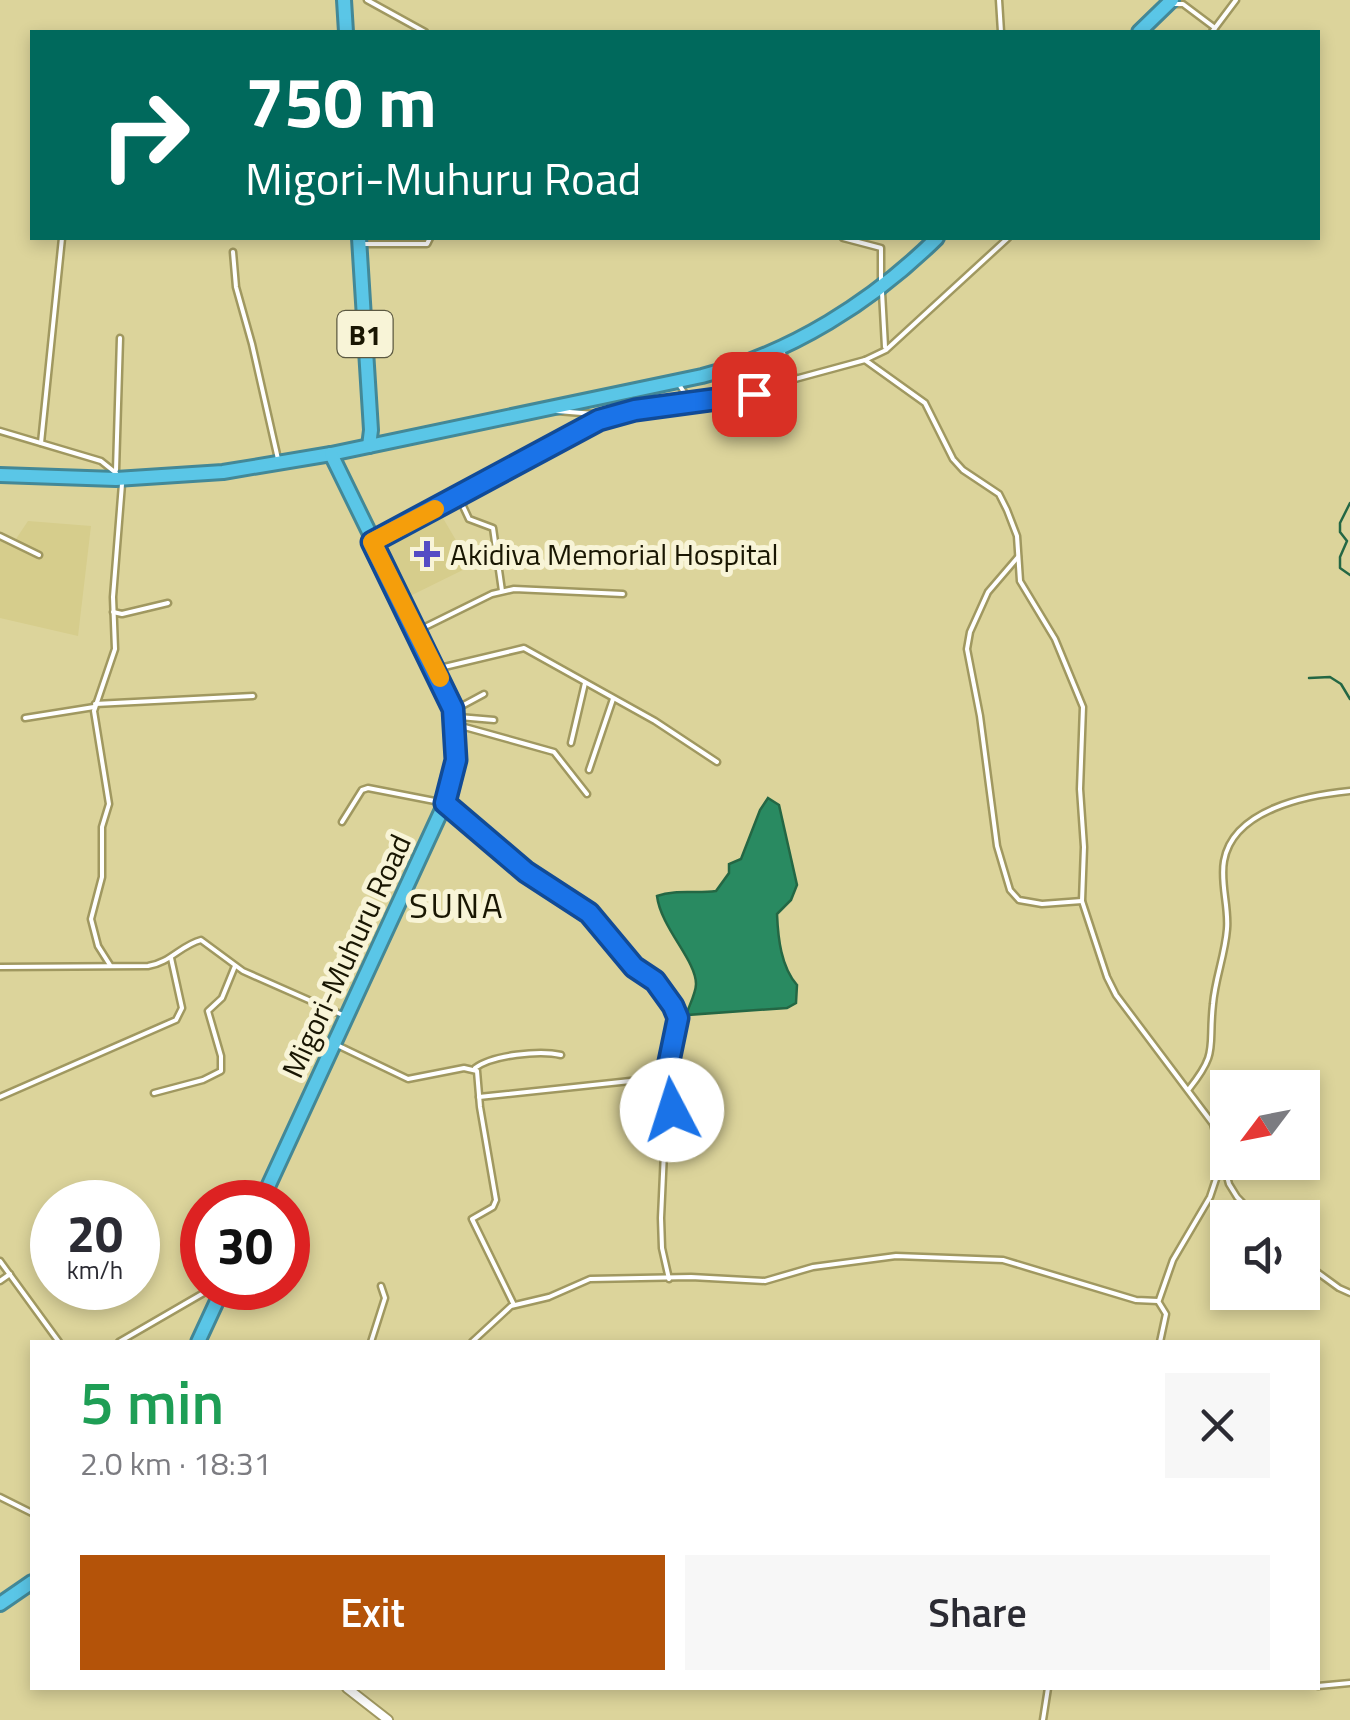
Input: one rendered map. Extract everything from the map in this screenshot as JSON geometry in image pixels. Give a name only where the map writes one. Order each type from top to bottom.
[{"type":"highway","points":[[344,0],[346,30]]},
{"type":"highway","points":[[1141,30],[1169,3]]},
{"type":"highway","points":[[0,475],[180,477],[279,464],[677,382],[728,368],[824,324],[880,288],[935,240]]},
{"type":"highway","name":"B1","points":[[359,241],[373,445]]},
{"type":"highway","name":"Migori-Muhuru Road","points":[[271,1180],[445,803],[456,760],[455,718],[436,669],[332,454]]},
{"type":"highway","points":[[199,1340],[212,1310]]},
{"type":"highway","points":[[0,1604],[30,1583]]},
{"type":"main road","points":[[350,1690],[388,1720]]},
{"type":"street","points":[[367,0],[420,30]]},
{"type":"street","points":[[998,0],[1001,30]]},
{"type":"street","points":[[1169,3],[1183,4],[1214,30],[1236,0]]},
{"type":"street","points":[[41,443],[62,240]]},
{"type":"street","points":[[359,241],[427,244],[429,240]]},
{"type":"street","points":[[851,240],[881,248],[886,350]]},
{"type":"street","points":[[552,408],[574,414],[612,415],[754,394],[864,360],[886,350],[1006,240]]},
{"type":"street","points":[[233,252],[236,287],[279,464]]},
{"type":"street","points":[[110,965],[98,946],[90,919],[102,877],[102,828],[109,804],[95,706],[115,648],[120,338]]},
{"type":"street","points":[[780,347],[795,379]]},
{"type":"street","points":[[864,360],[921,398],[930,408],[958,465],[1001,498],[1016,532],[1023,588],[1055,639],[1083,707],[1082,901],[1111,987],[1210,1120]]},
{"type":"street","points":[[677,382],[691,403]]},
{"type":"street","points":[[372,542],[558,440],[612,415]]},
{"type":"street","points":[[0,431],[101,461],[118,476]]},
{"type":"street","points":[[462,494],[462,504]]},
{"type":"street","points":[[454,498],[470,520],[493,528],[502,591]]},
{"type":"street","points":[[0,536],[40,555]]},
{"type":"street","points":[[1018,557],[988,592],[970,632],[967,649],[997,846],[1010,890],[1019,900],[1042,904],[1082,901]]},
{"type":"street","points":[[416,632],[502,591],[530,588],[623,594]]},
{"type":"street","points":[[113,612],[122,614],[168,603]]},
{"type":"street","points":[[436,669],[519,647],[530,650],[718,762]]},
{"type":"street","points":[[571,744],[585,683]]},
{"type":"street","points":[[455,718],[484,694]]},
{"type":"street","points":[[25,718],[95,706],[253,696]]},
{"type":"street","points":[[589,770],[613,699]]},
{"type":"street","points":[[455,718],[494,720]]},
{"type":"street","points":[[455,718],[554,752],[587,794]]},
{"type":"street","points":[[342,822],[362,790],[368,788],[445,803],[526,872],[589,913],[634,967],[655,981],[673,1006],[678,1018],[670,1051],[672,1110],[664,1152],[661,1236],[669,1279]]},
{"type":"street","points":[[1189,1089],[1205,1070],[1211,1052],[1214,990],[1227,933],[1224,870],[1229,846],[1244,827],[1275,809],[1306,798],[1350,791]]},
{"type":"street","points":[[0,966],[148,966],[202,940],[235,966],[344,1016]]},
{"type":"street","points":[[0,1097],[176,1020],[182,1008],[171,958]]},
{"type":"street","points":[[154,1093],[221,1071],[208,1011],[222,998],[235,966]]},
{"type":"street","points":[[333,1043],[412,1080],[475,1068],[485,1061],[507,1057],[561,1054]]},
{"type":"street","points":[[475,1068],[496,1200],[493,1207],[472,1220],[514,1304]]},
{"type":"street","points":[[478,1097],[668,1077]]},
{"type":"street","points":[[1158,1301],[1178,1250],[1216,1180]]},
{"type":"street","points":[[474,1340],[514,1304],[549,1297],[590,1279],[765,1281],[813,1267],[896,1256],[990,1259],[1020,1264],[1136,1300],[1158,1301]]},
{"type":"street","points":[[0,1261],[58,1340]]},
{"type":"street","points":[[0,1282],[10,1274]]},
{"type":"street","points":[[1320,1274],[1350,1292]]},
{"type":"street","points":[[372,1340],[385,1298],[381,1286]]},
{"type":"street","points":[[1158,1301],[1166,1314],[1160,1340]]},
{"type":"street","points":[[122,1340],[180,1307]]},
{"type":"street","points":[[0,1497],[30,1512]]},
{"type":"street","points":[[1320,1686],[1350,1683]]},
{"type":"street","points":[[1043,1720],[1048,1690]]},
{"type":"shaded area","name":"Akidiva Memorial Hospital","points":[[440,513],[471,566],[410,596],[385,541]]},
{"type":"shaded area","points":[[28,521],[91,526],[78,636],[0,618],[0,540],[14,542]]},
{"type":"shaded area","points":[[768,798],[779,805],[797,885],[791,900],[777,914],[784,961],[797,985],[796,1003],[787,1008],[686,1015],[696,988],[694,975],[657,896],[716,891],[729,873],[729,864],[741,859]]},
{"type":"waterway","points":[[1350,503],[1340,523],[1340,532],[1347,541],[1340,568],[1350,575]]},
{"type":"waterway","points":[[1309,678],[1330,677],[1341,684],[1350,699]]},
{"type":"slow traffic","points":[[435,509],[372,542],[440,678]]},
{"type":"place","name":"Akidiva Memorial Hospital","points":[[427,554]]},
{"type":"district","name":"SUNA","points":[[457,905]]},
{"type":"route","points":[[672,1110],[667,1071],[678,1018],[662,990],[651,976],[634,967],[589,913],[510,860],[445,803],[456,760],[453,709],[372,542],[599,420],[635,410],[754,394]]}]
